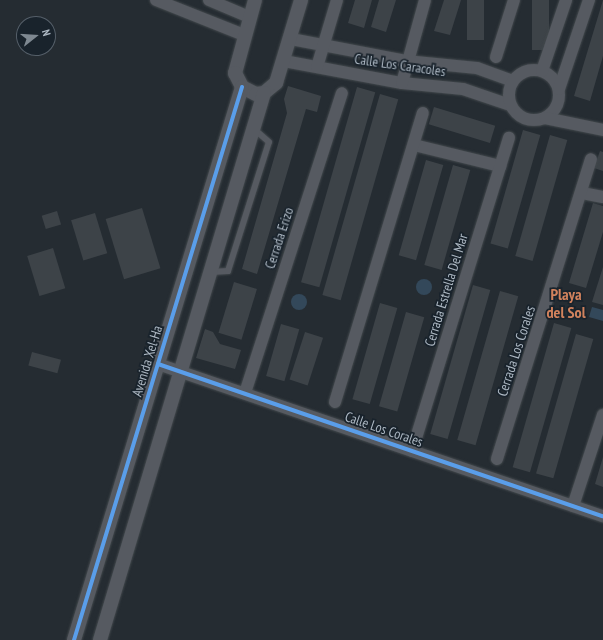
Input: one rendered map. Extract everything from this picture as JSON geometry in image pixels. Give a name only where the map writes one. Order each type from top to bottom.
[{"type":"street","points":[[156,0],[169,2],[244,35]]},
{"type":"street","points":[[209,0],[249,17]]},
{"type":"street","points":[[255,0],[235,65],[242,88],[264,93]]},
{"type":"street","points":[[100,640],[253,128],[264,93],[276,83],[291,39],[301,0]]},
{"type":"street","points":[[317,67],[337,0]]},
{"type":"street","points":[[402,83],[406,61],[425,0]]},
{"type":"street","points":[[496,57],[514,0]]},
{"type":"street","points":[[542,71],[566,0]]},
{"type":"street","points":[[545,118],[557,106],[558,90],[588,0]]},
{"type":"street","name":"Calle Los Caracoles","points":[[291,39],[406,61],[477,68],[512,81]]},
{"type":"street","name":"Calle Los Caracoles","points":[[284,61],[402,83],[463,88],[510,105]]},
{"type":"street","points":[[558,90],[556,82],[542,71],[526,70],[512,81],[509,88],[510,105],[529,120],[545,118],[603,130]]},
{"type":"street","name":"Avenida Xel-Ha","points":[[74,640],[242,88]]},
{"type":"street","name":"Cerrada Erizo","points":[[245,393],[342,93]]},
{"type":"street","points":[[336,402],[423,113]]},
{"type":"street","name":"Cerrada Estrella Del Mar","points":[[412,451],[509,138]]},
{"type":"street","points":[[414,145],[500,166]]},
{"type":"street","name":"Cerrada Los Corales","points":[[497,460],[582,193],[591,159]]},
{"type":"street","points":[[210,193],[232,199]]},
{"type":"street","points":[[582,193],[603,197]]},
{"type":"street","name":"Calle Los Corales","points":[[158,364],[603,516]]},
{"type":"street","points":[[573,506],[603,415]]},
{"type":"lane","points":[[211,272],[228,271],[269,142],[253,128]]},
{"type":"water","points":[[424,279],[431,284],[432,287],[427,294],[424,295],[417,290],[416,287],[421,280]]},
{"type":"water","points":[[299,294],[306,299],[307,302],[302,309],[299,310],[292,305],[291,302],[296,295]]},
{"type":"water","points":[[592,307],[603,310],[603,321],[589,317]]},
{"type":"building","points":[[355,0],[372,0],[364,28],[348,23]]},
{"type":"building","points":[[379,0],[396,0],[386,32],[371,27]]},
{"type":"building","points":[[444,0],[461,0],[450,35],[434,31]]},
{"type":"building","points":[[467,0],[484,0],[484,40],[467,40]]},
{"type":"building","points":[[532,0],[549,0],[549,50],[532,50]]},
{"type":"building","points":[[603,0],[603,56],[590,101],[574,96]]},
{"type":"building","points":[[288,86],[321,96],[317,112],[306,109],[257,274],[242,269],[287,113],[284,99]]},
{"type":"building","points":[[357,87],[375,92],[319,287],[301,282]]},
{"type":"building","points":[[380,94],[398,99],[341,300],[322,295]]},
{"type":"building","points":[[434,107],[495,126],[490,143],[429,124]]},
{"type":"building","points":[[523,130],[540,135],[508,248],[490,243]]},
{"type":"building","points":[[550,135],[567,140],[533,261],[515,256]]},
{"type":"building","points":[[600,151],[603,152],[603,171],[594,168]]},
{"type":"building","points":[[426,160],[443,165],[416,260],[399,255]]},
{"type":"building","points":[[453,165],[470,170],[442,270],[424,265]]},
{"type":"building","points":[[593,203],[603,206],[603,232],[586,288],[569,283]]},
{"type":"building","points":[[142,208],[160,268],[124,279],[106,219]]},
{"type":"building","points":[[57,211],[61,224],[46,229],[42,216]]},
{"type":"building","points":[[95,213],[107,253],[83,260],[71,220]]},
{"type":"building","points":[[53,248],[65,288],[39,296],[27,256]]},
{"type":"building","points":[[603,267],[603,305],[592,302]]},
{"type":"building","points":[[234,282],[257,289],[241,340],[219,333]]},
{"type":"building","points":[[473,285],[490,290],[448,439],[430,434]]},
{"type":"building","points":[[500,291],[518,296],[476,445],[457,440]]},
{"type":"building","points":[[380,303],[397,308],[370,404],[352,399]]},
{"type":"building","points":[[406,312],[424,317],[397,411],[379,406]]},
{"type":"building","points":[[554,323],[571,328],[530,472],[513,467]]},
{"type":"building","points":[[281,324],[299,329],[284,381],[266,376]]},
{"type":"building","points":[[205,329],[213,332],[220,344],[241,350],[235,369],[196,358]]},
{"type":"building","points":[[305,332],[323,338],[308,385],[290,380]]},
{"type":"building","points":[[576,334],[593,339],[553,478],[536,473]]},
{"type":"building","points":[[32,352],[61,360],[57,373],[28,366]]},
{"type":"building","points":[[603,457],[603,487],[595,484]]},
{"type":"cycle path","points":[[74,640],[242,87]]},
{"type":"cycle path","points":[[158,364],[603,516]]},
{"type":"district","name":"Playa del Sol","points":[[566,303]]}]
